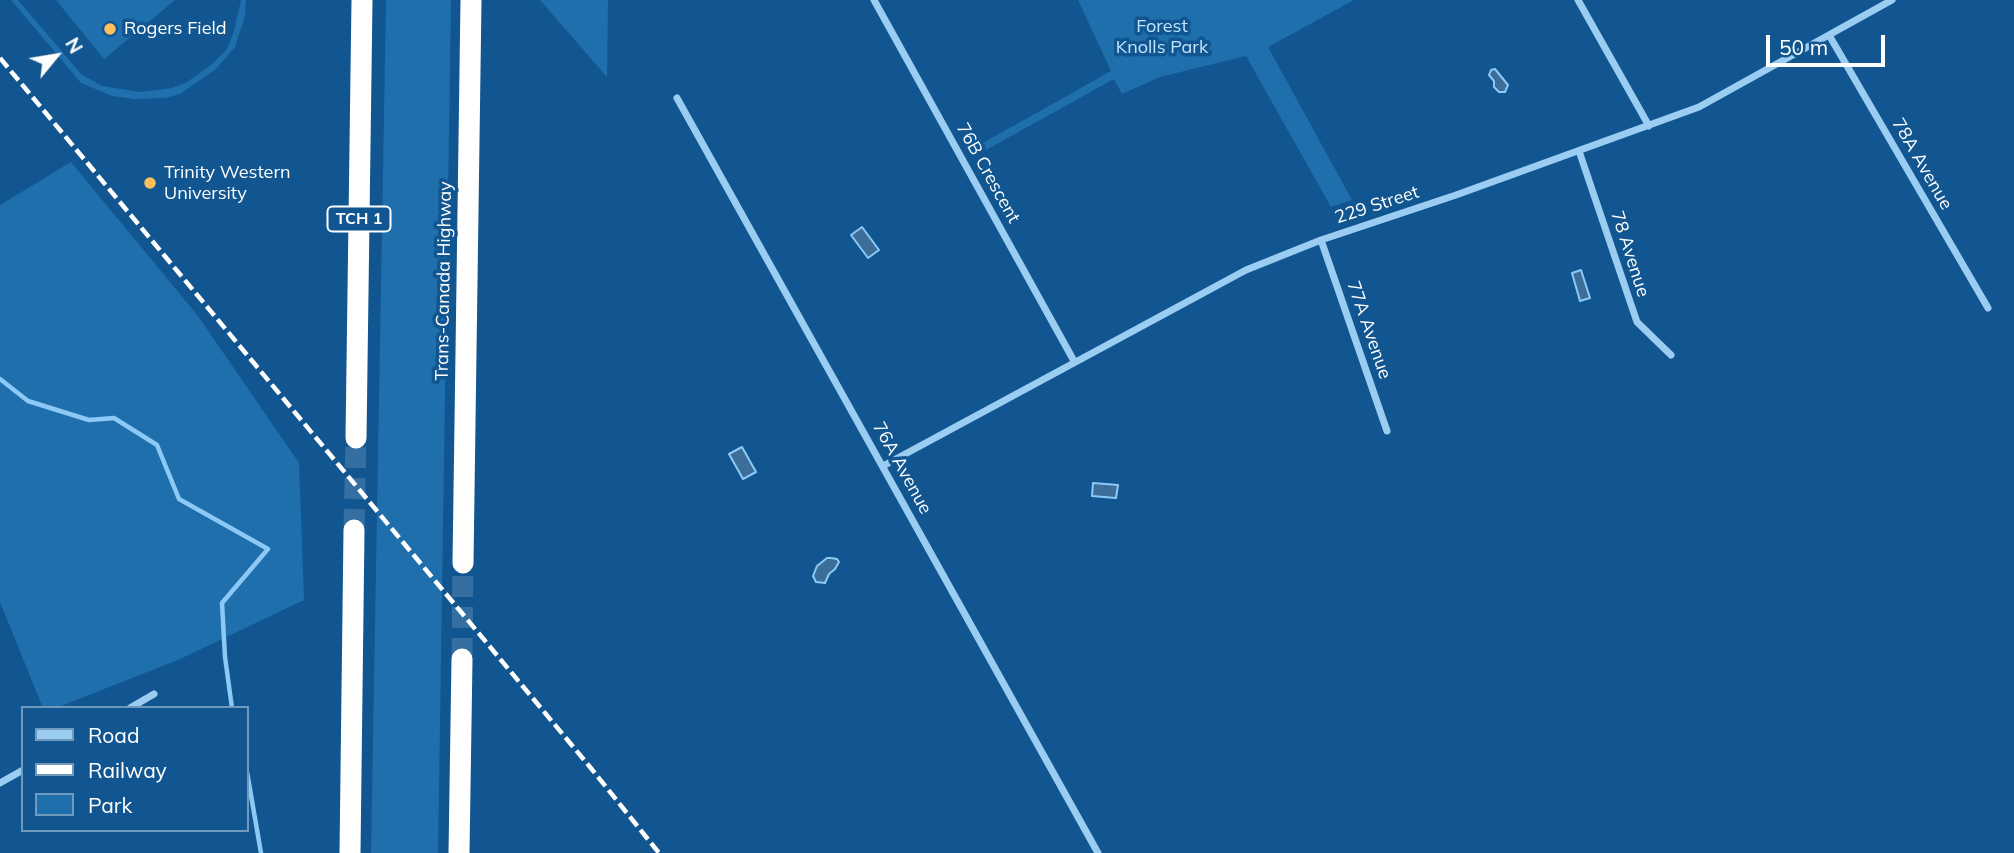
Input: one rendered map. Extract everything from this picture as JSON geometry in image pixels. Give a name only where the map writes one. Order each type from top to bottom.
[{"type":"highway","name":"TCH 1","points":[[356,438],[362,0]]},
{"type":"highway","name":"Trans-Canada Highway","points":[[463,563],[471,0]]},
{"type":"highway","points":[[349,853],[354,530]]},
{"type":"highway","points":[[459,853],[462,659]]},
{"type":"street","name":"76B Crescent","points":[[874,0],[1074,361]]},
{"type":"street","points":[[1578,0],[1649,126]]},
{"type":"street","name":"229 Street","points":[[883,466],[1245,270],[1321,240],[1699,107],[1892,0]]},
{"type":"street","name":"78A Avenue","points":[[1829,35],[1988,308]]},
{"type":"street","name":"76A Avenue","points":[[677,98],[1098,853]]},
{"type":"street","name":"78 Avenue","points":[[1579,151],[1637,322],[1671,355]]},
{"type":"street","name":"77A Avenue","points":[[1321,240],[1387,431]]},
{"type":"street","points":[[133,706],[154,694]]},
{"type":"street","points":[[0,783],[21,771]]},
{"type":"green space","name":"Rogers Field","points":[[11,0],[18,0],[81,74],[102,86],[140,92],[172,88],[187,82],[211,65],[227,49],[241,0],[246,0],[245,16],[235,47],[216,69],[180,94],[165,98],[135,99],[112,96],[81,83]]},
{"type":"green space","name":"Rogers Field","points":[[56,0],[175,0],[104,59]]},
{"type":"green space","points":[[386,0],[451,0],[438,853],[371,853]]},
{"type":"green space","points":[[540,0],[608,0],[607,77]]},
{"type":"green space","name":"Forest Knolls Park","points":[[1078,0],[1354,0],[1268,47],[1352,200],[1331,207],[1246,56],[1160,77],[1122,94],[1114,79],[986,150],[983,143],[1111,71]]},
{"type":"green space","points":[[71,162],[198,316],[299,463],[304,600],[178,660],[61,706],[42,706],[0,602],[0,205]]},
{"type":"shaded area","points":[[1495,69],[1508,85],[1505,92],[1499,92],[1494,87],[1494,81],[1489,75],[1491,70]]},
{"type":"shaded area","points":[[862,227],[879,250],[868,258],[851,235]]},
{"type":"shaded area","points":[[1581,270],[1590,298],[1580,301],[1572,273]]},
{"type":"shaded area","points":[[742,447],[756,472],[743,479],[729,454]]},
{"type":"shaded area","points":[[1093,483],[1118,485],[1116,498],[1092,496]]},
{"type":"shaded area","points":[[827,558],[837,559],[839,562],[825,583],[816,582],[813,576],[817,566]]},
{"type":"waterway","points":[[0,379],[28,401],[89,420],[114,418],[157,445],[179,499],[268,549],[222,603],[232,706]]},
{"type":"waterway","points":[[248,778],[261,853]]},
{"type":"tunnel","points":[[354,530],[356,438]]},
{"type":"tunnel","points":[[462,659],[463,563]]},
{"type":"railway","points":[[0,58],[659,853]]},
{"type":"place","name":"Rogers Field","points":[[110,29]]},
{"type":"place","name":"Trinity Western University","points":[[150,183]]}]
